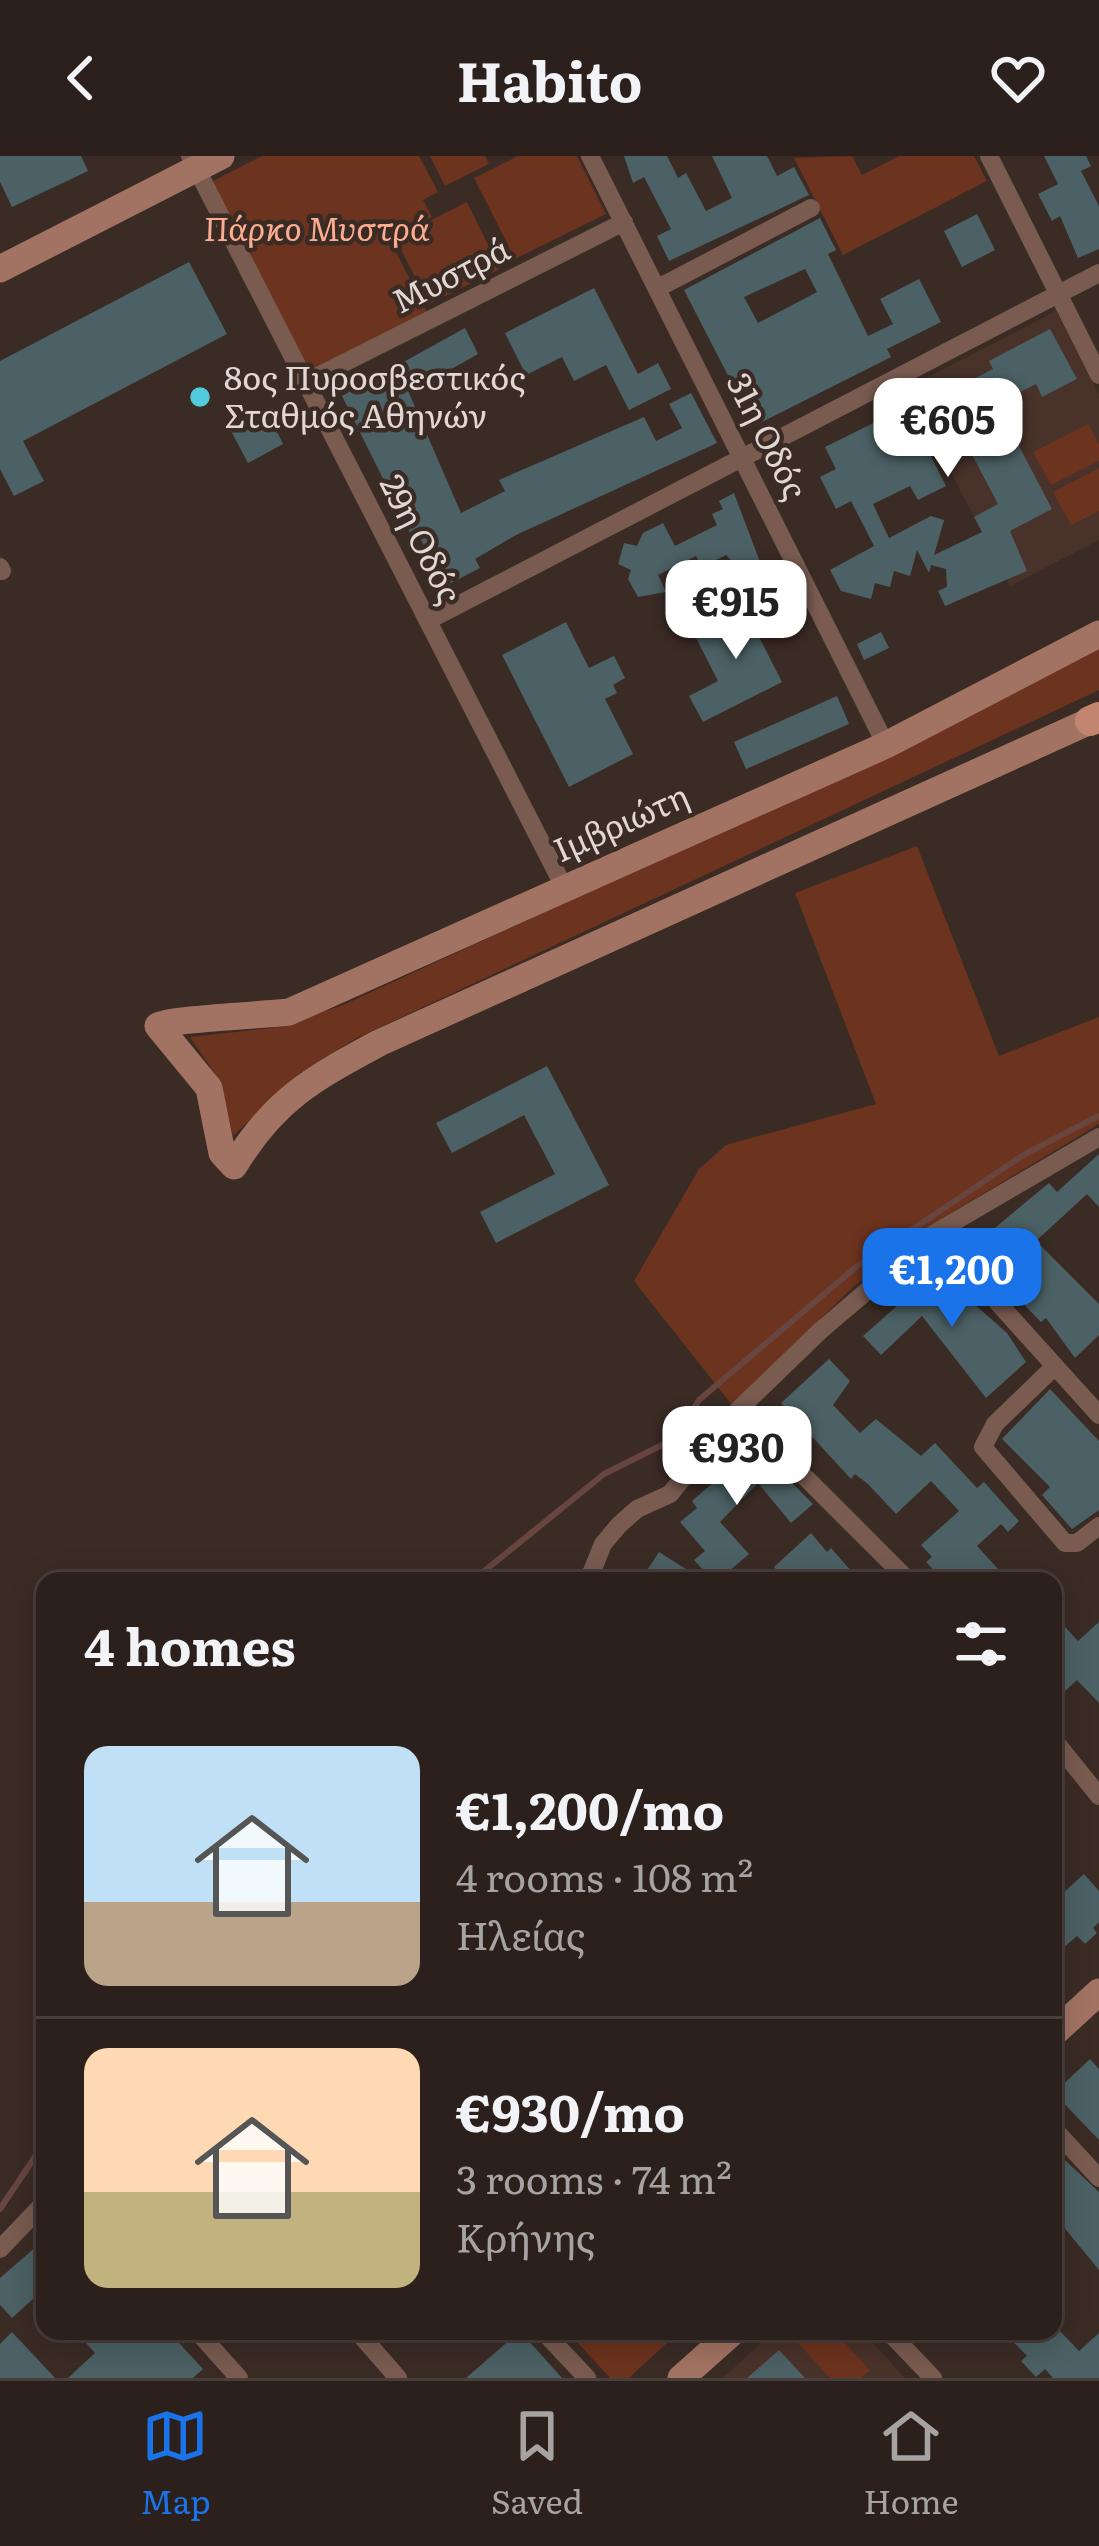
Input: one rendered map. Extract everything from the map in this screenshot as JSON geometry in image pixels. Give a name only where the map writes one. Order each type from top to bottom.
[{"type":"street","name":"31η Οδός","points":[[590,156],[746,457],[886,745]]},
{"type":"street","points":[[989,156],[1099,375]]},
{"type":"street","points":[[0,269],[202,160]]},
{"type":"street","name":"29η Οδός","points":[[202,160],[306,382],[564,887]]},
{"type":"street","points":[[658,287],[811,208]]},
{"type":"street","name":"Μυστρά","points":[[306,382],[624,222]]},
{"type":"street","points":[[428,620],[1099,273]]},
{"type":"street","name":"Ιμβριώτη","points":[[1096,719],[379,1043],[308,1081],[262,1120],[234,1166],[222,1154],[209,1088],[158,1027],[171,1018],[228,1021],[289,1012],[886,745],[1099,634]]},
{"type":"street","points":[[592,1572],[603,1544],[619,1525],[637,1509],[670,1494],[738,1410],[820,1331],[935,1233],[1099,1137]]},
{"type":"street","points":[[935,1233],[1099,1415]]},
{"type":"street","points":[[1053,1368],[995,1424],[983,1448],[1065,1543],[1077,1543],[1099,1526]]},
{"type":"street","points":[[738,1410],[901,1572]]},
{"type":"street","points":[[1062,1750],[1099,1796]]},
{"type":"street","points":[[1062,2027],[1099,1992]]},
{"type":"street","points":[[1062,2138],[1099,2177]]},
{"type":"street","points":[[0,2248],[36,2211]]},
{"type":"street","points":[[205,2340],[239,2378]]},
{"type":"street","points":[[365,2340],[398,2378]]},
{"type":"street","points":[[551,2340],[587,2378]]},
{"type":"street","points":[[681,2378],[724,2340]]},
{"type":"street","points":[[897,2340],[933,2378]]},
{"type":"shaded area","points":[[1056,311],[1099,394],[1099,540],[1010,586],[907,388]]},
{"type":"shaded area","points":[[764,2340],[870,2340],[905,2378],[723,2378]]},
{"type":"green space","name":"Πάρκο Μυστρά","points":[[262,156],[419,156],[438,192],[423,200],[432,217],[389,239],[427,312],[309,372],[211,182]]},
{"type":"green space","points":[[430,156],[485,156],[489,164],[445,186]]},
{"type":"green space","points":[[518,156],[577,156],[606,214],[515,259],[474,178]]},
{"type":"green space","points":[[852,156],[862,175],[899,156],[974,156],[987,181],[843,255],[794,158]]},
{"type":"green space","points":[[467,202],[500,269],[429,304],[395,238]]},
{"type":"green space","points":[[1088,424],[1099,444],[1099,461],[1051,485],[1033,452]]},
{"type":"green space","points":[[1099,468],[1099,511],[1071,525],[1053,492]]},
{"type":"green space","points":[[1099,648],[1099,690],[355,1039],[300,1073],[233,1136],[220,1081],[190,1037],[271,1028],[341,1006],[935,732]]},
{"type":"green space","points":[[917,846],[999,1056],[1099,1017],[1099,1124],[941,1219],[852,1288],[732,1405],[634,1281],[699,1169],[726,1145],[876,1104],[795,893]]},
{"type":"green space","points":[[575,2340],[670,2340],[629,2378],[610,2378]]},
{"type":"green space","points":[[842,2340],[870,2370],[861,2378],[830,2378],[797,2342]]},
{"type":"building","points":[[0,156],[81,156],[88,171],[12,207],[0,182]]},
{"type":"building","points":[[624,156],[667,156],[678,178],[686,173],[706,211],[732,198],[712,156],[767,156],[777,176],[794,167],[809,195],[669,261],[657,236],[671,229],[644,177],[633,183]]},
{"type":"building","points":[[1044,156],[1086,156],[1091,166],[1081,171],[1099,206],[1099,249],[1078,258],[1060,216],[1052,221],[1038,194],[1058,184]]},
{"type":"building","points":[[977,214],[995,250],[962,267],[944,231]]},
{"type":"building","points":[[820,218],[836,250],[828,254],[868,336],[893,324],[880,299],[919,279],[941,322],[887,349],[891,357],[754,426],[684,290]],"holes":[[[805,269],[817,292],[758,323],[744,297]]]},
{"type":"building","points":[[189,262],[227,334],[23,441],[44,481],[14,496],[0,469],[0,361]]},
{"type":"building","points":[[594,288],[638,374],[658,363],[671,389],[629,410],[606,365],[574,381],[562,357],[526,375],[505,333]]},
{"type":"building","points":[[465,328],[478,354],[409,393],[461,513],[505,491],[499,480],[644,417],[656,441],[682,428],[669,404],[691,393],[717,443],[516,535],[475,559],[480,568],[445,586],[417,532],[411,535],[342,396]]},
{"type":"building","points":[[1050,329],[1077,379],[1042,397],[1036,384],[997,404],[1052,509],[1010,531],[1027,571],[945,606],[938,591],[947,587],[946,569],[931,565],[929,573],[917,550],[910,576],[894,571],[890,587],[875,583],[871,599],[841,591],[830,570],[874,546],[851,501],[836,509],[820,477],[836,469],[825,447],[906,407],[946,486],[918,500],[910,486],[873,504],[889,538],[931,516],[944,520],[934,555],[982,532],[974,517],[998,504],[941,396],[993,369],[989,361]]},
{"type":"building","points":[[267,412],[283,444],[248,463],[231,431]]},
{"type":"building","points":[[734,493],[760,562],[742,572],[726,555],[702,567],[696,556],[658,575],[666,592],[638,597],[628,579],[631,570],[618,564],[624,543],[637,546],[643,533],[663,523],[675,546],[717,525],[712,514],[723,509],[719,501]]},
{"type":"building","points":[[764,601],[777,626],[758,635],[782,682],[703,722],[689,696],[718,681],[695,636]]},
{"type":"building","points":[[566,622],[589,668],[614,656],[625,678],[613,685],[617,693],[605,699],[633,754],[569,787],[502,655]]},
{"type":"building","points":[[881,632],[889,648],[864,660],[857,644]]},
{"type":"building","points":[[837,696],[849,724],[746,769],[734,742]]},
{"type":"building","points":[[547,1066],[609,1185],[496,1243],[480,1212],[555,1174],[524,1115],[452,1153],[436,1123]]},
{"type":"building","points":[[1099,1154],[1099,1207],[1087,1194],[1036,1241],[1099,1304],[1099,1335],[1075,1358],[1046,1318],[1041,1322],[1008,1288],[1015,1281],[974,1245],[1049,1183],[1057,1192]]},
{"type":"building","points":[[932,1267],[1007,1333],[1026,1362],[986,1398],[922,1316],[881,1355],[863,1336],[897,1306],[901,1292]]},
{"type":"building","points":[[829,1359],[850,1381],[833,1405],[860,1433],[876,1419],[921,1456],[935,1443],[977,1488],[984,1482],[1019,1521],[1008,1532],[1001,1524],[977,1546],[1001,1572],[935,1572],[926,1562],[932,1557],[921,1545],[959,1511],[931,1481],[896,1514],[868,1484],[855,1474],[851,1479],[781,1403]]},
{"type":"building","points":[[1050,1389],[1099,1441],[1099,1510],[1072,1529],[1042,1495],[1050,1487],[1002,1439]]},
{"type":"building","points":[[751,1442],[813,1504],[791,1523],[758,1483],[720,1522],[749,1554],[728,1572],[705,1572],[694,1560],[705,1551],[680,1522],[697,1508],[692,1501],[723,1474],[725,1461]]},
{"type":"building","points":[[811,1533],[852,1572],[779,1572],[774,1567]]},
{"type":"building","points":[[659,1552],[689,1571],[688,1572],[646,1572]]},
{"type":"building","points":[[1099,1622],[1099,1703],[1077,1680],[1062,1694],[1062,1624],[1078,1641]]},
{"type":"building","points":[[1084,1874],[1099,1891],[1099,1922],[1093,1928],[1097,1933],[1085,1944],[1077,1936],[1062,1949],[1062,1892]]},
{"type":"building","points":[[1090,2059],[1099,2069],[1099,2140],[1062,2101],[1062,2085]]},
{"type":"building","points":[[1062,2157],[1099,2192],[1099,2270],[1062,2225]]},
{"type":"building","points":[[36,2247],[36,2296],[12,2318],[0,2305],[0,2278]]},
{"type":"building","points":[[12,2332],[55,2378],[0,2378],[0,2344]]},
{"type":"building","points":[[1062,2333],[1079,2351],[1099,2333],[1099,2378],[1053,2378],[1045,2369],[1036,2377],[1021,2361],[1027,2356],[1012,2340],[1062,2340]]},
{"type":"building","points":[[83,2340],[176,2340],[203,2369],[193,2378],[68,2378],[95,2353]]},
{"type":"building","points":[[510,2340],[528,2340],[562,2378],[466,2378]]},
{"type":"building","points":[[779,2350],[805,2378],[747,2378]]},
{"type":"waterway","points":[[483,1572],[604,1474],[674,1439],[699,1400],[856,1267],[1025,1154],[1099,1116]]},
{"type":"waterway","points":[[0,2209],[36,2155]]},
{"type":"place","name":"8ος Πυροσβεστικός Σταθμός Αθηνών","points":[[200,397]]}]
